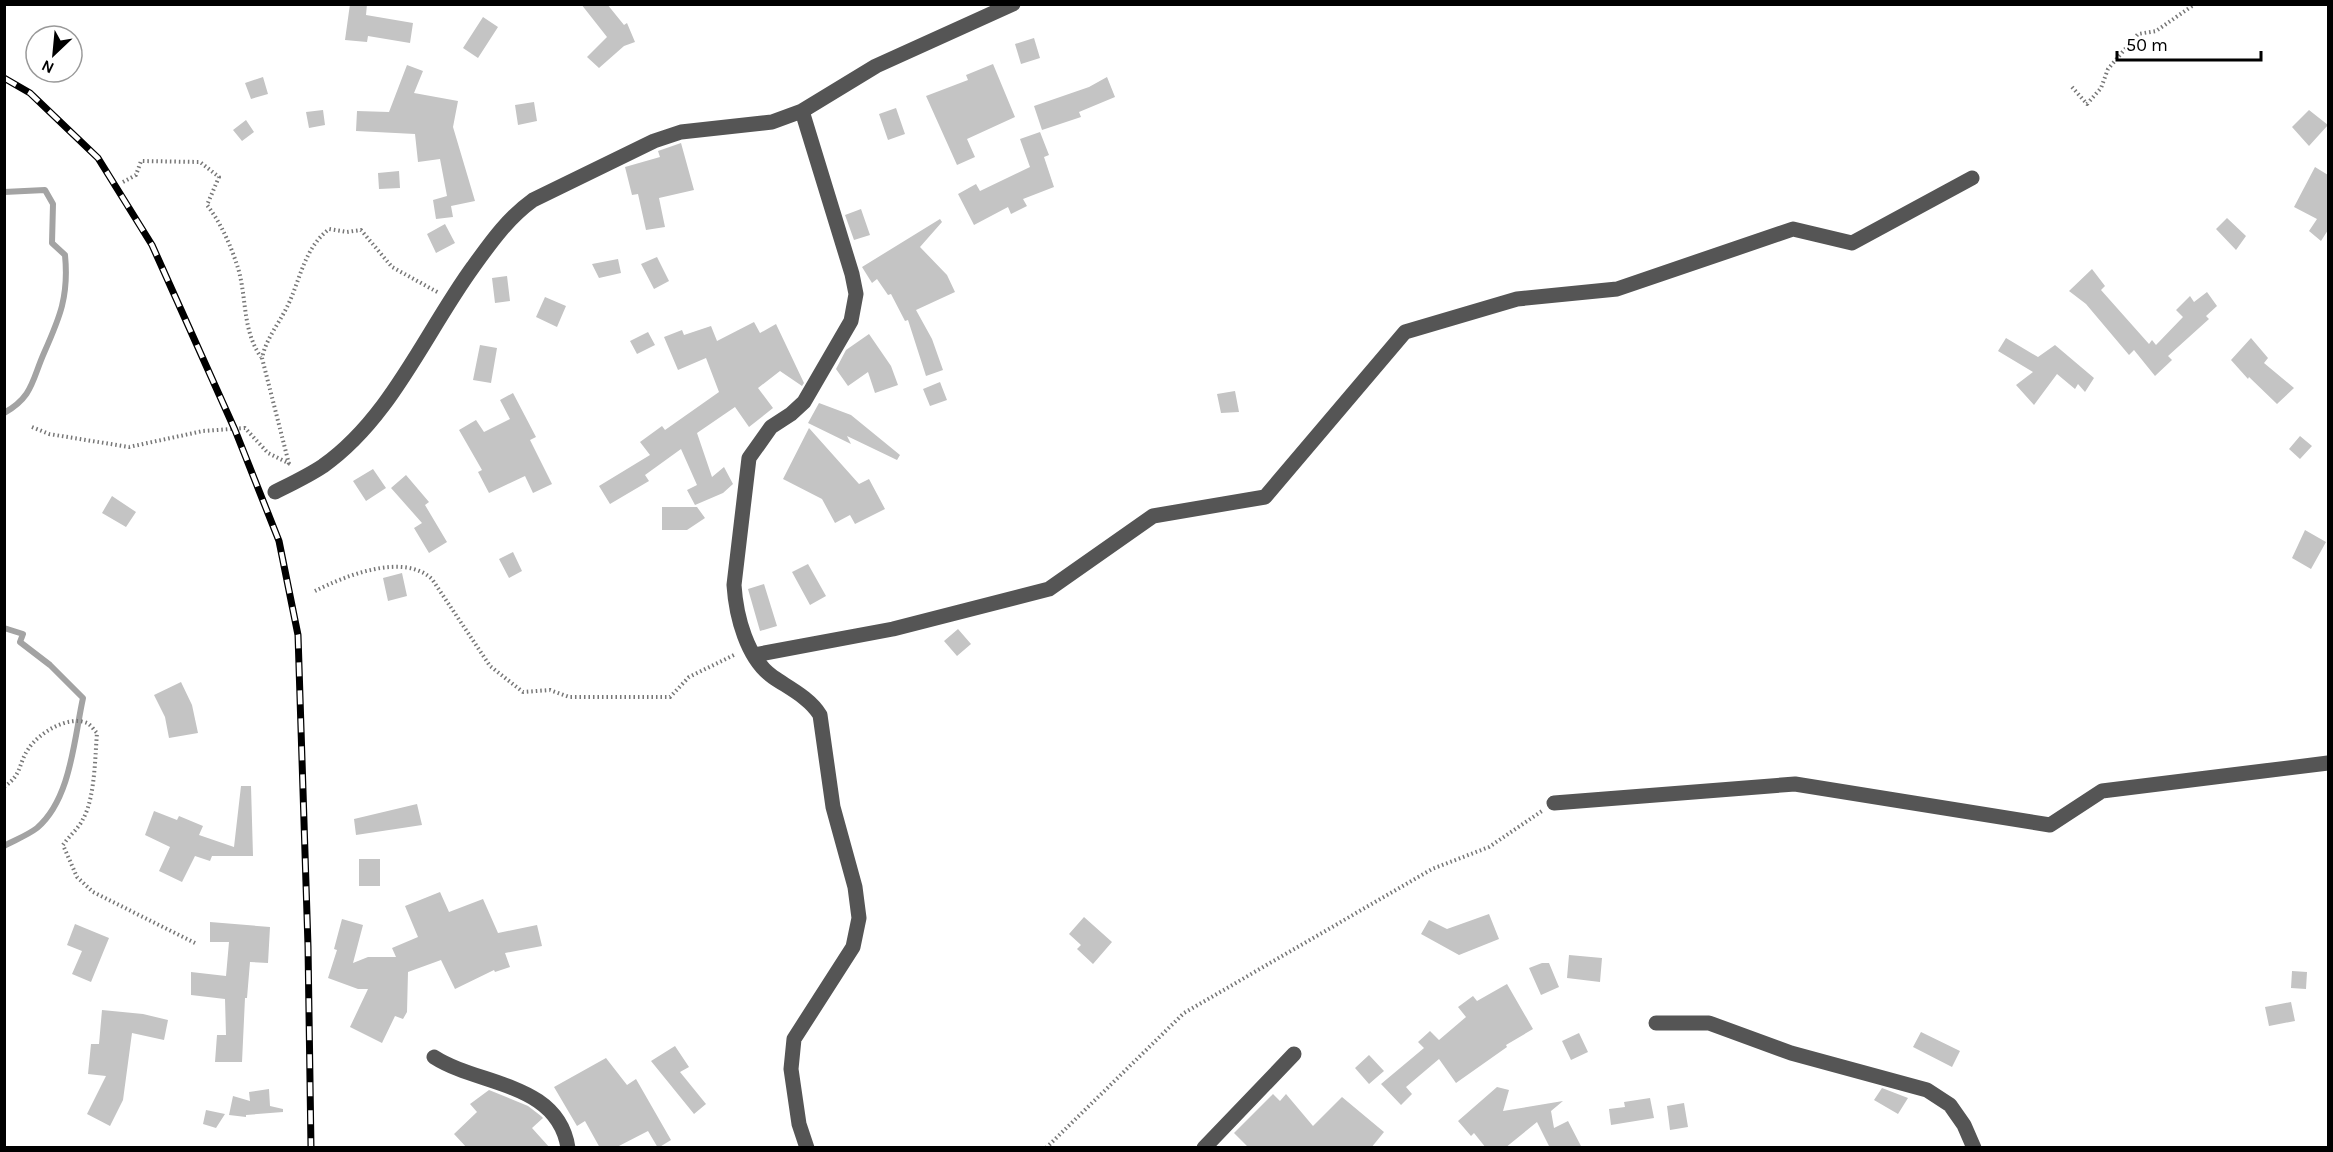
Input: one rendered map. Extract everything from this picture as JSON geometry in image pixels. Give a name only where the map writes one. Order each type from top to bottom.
[{"type":"street","points":[[275,492],[317,470],[352,441],[392,392],[450,299],[516,212],[533,200],[654,141],[681,132],[772,122],[802,111],[845,88],[876,66],[1013,4]]},
{"type":"street","points":[[802,111],[852,274],[855,306],[851,321],[804,402],[771,427],[749,458],[734,585],[735,601],[754,655],[765,671],[812,704],[820,715],[833,807],[855,887],[858,918],[853,947],[794,1039],[791,1069],[799,1124],[807,1148]]},
{"type":"street","points":[[754,655],[893,629],[1049,589],[1154,516],[1265,497],[1405,332],[1517,299],[1617,289],[1793,229],[1852,243],[1972,178]]},
{"type":"street","points":[[1554,803],[1795,784],[2050,825],[2102,791],[2328,763]]},
{"type":"street","points":[[1656,1023],[1709,1023],[1791,1053],[1927,1090],[1950,1105],[1964,1125],[1974,1148]]},
{"type":"street","points":[[1204,1148],[1294,1054]]},
{"type":"street","points":[[434,1057],[451,1067],[504,1084],[544,1102],[561,1124],[568,1148]]},
{"type":"path","points":[[2072,87],[2087,104],[2101,88],[2108,69],[2138,34],[2156,31],[2195,4]]},
{"type":"path","points":[[123,182],[136,175],[141,161],[200,162],[219,177],[207,205],[218,219],[238,268],[251,343],[261,358],[289,464]]},
{"type":"path","points":[[261,358],[265,343],[291,299],[304,259],[320,236],[329,229],[348,232],[360,230],[392,267],[450,299]]},
{"type":"path","points":[[32,427],[49,434],[129,447],[203,431],[245,428],[268,453],[289,464],[317,470]]},
{"type":"path","points":[[315,591],[345,576],[392,566],[424,572],[490,666],[523,692],[550,690],[569,697],[670,697],[689,677],[740,651],[754,655]]},
{"type":"path","points":[[4,787],[16,779],[27,750],[36,740],[70,721],[88,724],[97,733],[88,807],[82,821],[63,845],[77,877],[93,892],[195,943]]},
{"type":"path","points":[[1046,1148],[1184,1012],[1432,869],[1489,847],[1554,803]]},
{"type":"building","points":[[350,4],[367,4],[366,15],[413,23],[410,43],[368,36],[367,42],[345,40]]},
{"type":"building","points":[[581,4],[607,4],[624,25],[627,23],[635,42],[624,46],[599,68],[587,57],[607,37]]},
{"type":"building","points":[[483,17],[498,27],[478,58],[463,48]]},
{"type":"building","points":[[1034,38],[1040,58],[1021,64],[1015,44]]},
{"type":"building","points":[[993,64],[1015,117],[967,139],[975,157],[957,165],[926,96],[968,80],[966,75]]},
{"type":"building","points":[[407,65],[423,71],[414,93],[458,101],[453,127],[475,201],[451,206],[453,217],[436,219],[433,200],[447,196],[440,159],[418,162],[415,134],[356,131],[357,111],[389,112]]},
{"type":"building","points":[[263,77],[268,94],[251,99],[245,83]]},
{"type":"building","points":[[1107,77],[1115,97],[1079,112],[1081,117],[1042,130],[1034,106],[1089,87]]},
{"type":"building","points":[[534,102],[537,121],[518,125],[515,105]]},
{"type":"building","points":[[896,108],[905,134],[888,140],[879,114]]},
{"type":"building","points":[[323,110],[325,125],[309,128],[306,112]]},
{"type":"building","points":[[2309,110],[2328,125],[2309,146],[2292,127]]},
{"type":"building","points":[[246,120],[254,132],[242,141],[233,130]]},
{"type":"building","points":[[1040,132],[1049,155],[1044,157],[1054,187],[1023,199],[1027,206],[1011,214],[1008,207],[974,225],[958,194],[976,184],[980,191],[1030,167],[1020,139]]},
{"type":"building","points":[[681,143],[694,190],[659,198],[665,227],[646,230],[638,194],[632,195],[625,167],[660,157],[658,151]]},
{"type":"building","points":[[2315,167],[2328,175],[2328,230],[2321,241],[2309,231],[2317,219],[2294,207]]},
{"type":"building","points":[[399,171],[400,188],[379,189],[378,173]]},
{"type":"building","points":[[861,209],[870,235],[854,240],[845,215]]},
{"type":"building","points":[[2227,218],[2246,236],[2236,250],[2216,229]]},
{"type":"building","points":[[940,219],[942,222],[920,247],[947,275],[955,292],[916,310],[932,339],[943,370],[926,376],[908,320],[905,321],[891,294],[888,295],[877,279],[872,283],[862,267]]},
{"type":"building","points":[[445,224],[455,243],[436,253],[427,234]]},
{"type":"building","points":[[657,257],[669,281],[654,289],[641,264]]},
{"type":"building","points":[[618,259],[621,273],[599,278],[592,264]]},
{"type":"building","points":[[2092,269],[2105,286],[2101,290],[2149,344],[2152,340],[2156,345],[2183,317],[2176,310],[2190,296],[2194,302],[2207,292],[2217,306],[2206,316],[2209,319],[2168,356],[2172,360],[2155,376],[2134,350],[2129,355],[2086,304],[2069,291]]},
{"type":"building","points":[[507,276],[510,301],[495,303],[492,278]]},
{"type":"building","points":[[545,297],[566,306],[557,327],[536,317]]},
{"type":"building","points":[[754,322],[760,333],[776,324],[804,383],[802,386],[780,371],[758,388],[773,408],[749,427],[735,407],[697,433],[712,477],[724,467],[733,484],[723,493],[695,505],[687,490],[697,485],[681,449],[645,475],[649,481],[610,504],[599,486],[650,455],[640,442],[662,426],[665,430],[719,392],[706,358],[678,370],[664,337],[682,330],[684,335],[711,326],[717,341]]},
{"type":"building","points":[[648,332],[655,345],[637,354],[630,341]]},
{"type":"building","points":[[869,334],[891,366],[898,385],[875,393],[868,372],[848,386],[836,369],[846,350]]},
{"type":"building","points":[[2006,338],[2038,357],[2055,345],[2094,378],[2085,392],[2078,384],[2075,389],[2057,374],[2034,405],[2016,385],[2033,372],[1998,351]]},
{"type":"building","points":[[2251,338],[2268,358],[2264,363],[2294,388],[2277,404],[2249,377],[2248,379],[2231,360]]},
{"type":"building","points":[[480,345],[497,348],[491,383],[473,380]]},
{"type":"building","points":[[940,382],[947,400],[930,406],[923,389]]},
{"type":"building","points":[[1235,391],[1239,412],[1221,413],[1217,394]]},
{"type":"building","points":[[513,393],[536,437],[530,440],[552,484],[533,493],[525,476],[489,493],[478,472],[482,470],[459,430],[476,420],[484,432],[510,419],[500,400]]},
{"type":"building","points":[[819,403],[851,415],[900,455],[897,460],[847,436],[851,444],[808,423]]},
{"type":"building","points":[[809,428],[859,484],[869,479],[885,509],[855,524],[850,515],[835,523],[822,499],[783,479]]},
{"type":"building","points":[[2300,436],[2312,446],[2300,459],[2289,449]]},
{"type":"building","points":[[373,469],[386,488],[366,501],[353,481]]},
{"type":"building","points":[[406,475],[429,502],[425,505],[447,542],[429,553],[414,528],[422,523],[391,488]]},
{"type":"building","points":[[112,496],[136,512],[126,527],[102,513]]},
{"type":"building","points":[[662,507],[697,507],[705,518],[687,530],[662,530]]},
{"type":"building","points":[[2305,530],[2326,542],[2311,569],[2292,558]]},
{"type":"building","points":[[513,552],[522,571],[509,578],[499,559]]},
{"type":"building","points":[[808,564],[826,596],[810,605],[792,572]]},
{"type":"building","points":[[402,573],[407,596],[388,601],[383,578]]},
{"type":"building","points":[[764,584],[777,626],[760,631],[748,589]]},
{"type":"building","points":[[958,629],[971,644],[957,656],[944,641]]},
{"type":"building","points":[[181,682],[192,705],[198,733],[169,738],[165,717],[154,695]]},
{"type":"building","points":[[241,786],[251,786],[253,856],[212,856],[210,861],[195,856],[182,882],[159,871],[170,847],[145,835],[154,811],[177,820],[179,816],[203,826],[199,835],[234,847]]},
{"type":"building","points":[[417,804],[422,825],[356,835],[354,819]]},
{"type":"building","points":[[359,859],[380,859],[380,886],[359,886]]},
{"type":"building","points":[[440,892],[449,912],[483,899],[498,933],[537,925],[542,946],[505,953],[510,967],[495,972],[494,970],[455,989],[441,960],[408,972],[407,1012],[403,1019],[395,1016],[382,1043],[350,1027],[368,989],[358,989],[328,978],[337,950],[334,949],[342,919],[363,925],[353,963],[368,957],[396,957],[392,948],[418,937],[405,906]]},
{"type":"building","points":[[1489,914],[1499,939],[1459,955],[1421,934],[1429,920],[1447,929]]},
{"type":"building","points":[[1084,917],[1112,942],[1093,964],[1077,949],[1081,945],[1069,934]]},
{"type":"building","points":[[210,922],[270,927],[268,963],[250,962],[247,998],[245,998],[242,1062],[215,1062],[217,1035],[226,1035],[225,999],[191,995],[191,972],[226,976],[229,942],[210,942]]},
{"type":"building","points":[[75,924],[109,938],[91,982],[72,974],[82,951],[67,945]]},
{"type":"building","points":[[1569,955],[1602,958],[1600,982],[1567,978]]},
{"type":"building","points":[[1549,963],[1559,987],[1541,995],[1529,968]]},
{"type":"building","points":[[2292,971],[2307,972],[2306,989],[2291,988]]},
{"type":"building","points":[[1507,984],[1533,1029],[1506,1045],[1507,1047],[1456,1083],[1439,1059],[1406,1087],[1412,1094],[1401,1105],[1381,1084],[1424,1048],[1418,1042],[1430,1031],[1439,1040],[1466,1017],[1458,1007],[1473,996],[1477,1001]]},
{"type":"building","points":[[2291,1002],[2295,1021],[2269,1026],[2265,1007]]},
{"type":"building","points":[[102,1010],[143,1014],[168,1020],[164,1040],[132,1033],[123,1100],[110,1126],[87,1114],[106,1076],[88,1074],[91,1044],[99,1044]]},
{"type":"building","points":[[1921,1032],[1960,1051],[1952,1067],[1913,1047]]},
{"type":"building","points":[[1579,1033],[1588,1052],[1571,1060],[1562,1041]]},
{"type":"building","points":[[675,1046],[689,1067],[680,1072],[706,1104],[694,1114],[651,1061]]},
{"type":"building","points":[[1369,1055],[1384,1071],[1369,1084],[1355,1068]]},
{"type":"building","points":[[606,1058],[627,1085],[636,1079],[671,1140],[658,1148],[648,1131],[615,1148],[600,1148],[585,1121],[577,1126],[554,1087]]},
{"type":"building","points":[[1497,1087],[1509,1090],[1503,1111],[1563,1101],[1551,1111],[1554,1128],[1568,1121],[1582,1148],[1550,1148],[1537,1122],[1505,1148],[1486,1148],[1474,1133],[1471,1136],[1458,1121]]},
{"type":"building","points":[[1882,1088],[1908,1098],[1898,1114],[1874,1100]]},
{"type":"building","points":[[269,1089],[270,1106],[283,1109],[283,1112],[246,1115],[246,1117],[229,1115],[233,1096],[250,1101],[249,1092]]},
{"type":"building","points":[[489,1090],[528,1106],[541,1116],[543,1118],[532,1128],[550,1148],[467,1148],[454,1134],[477,1112],[470,1104]]},
{"type":"building","points":[[1273,1094],[1280,1101],[1286,1094],[1313,1126],[1342,1097],[1384,1132],[1371,1148],[1249,1148],[1234,1133]]},
{"type":"building","points":[[1650,1098],[1654,1118],[1611,1125],[1609,1109],[1625,1107],[1624,1102]]},
{"type":"building","points":[[1684,1103],[1688,1127],[1670,1130],[1667,1106]]},
{"type":"building","points":[[206,1110],[225,1114],[216,1128],[203,1124]]},
{"type":"waterway","points":[[4,192],[45,190],[53,204],[52,243],[65,255],[66,270],[62,306],[34,380],[21,401],[4,413]]},
{"type":"waterway","points":[[4,628],[23,634],[20,642],[50,665],[83,698],[69,768],[57,801],[37,828],[4,846]]},
{"type":"railway","points":[[4,78],[30,93],[98,158],[152,245],[235,430],[279,541],[298,635],[308,946],[311,1148]]}]
